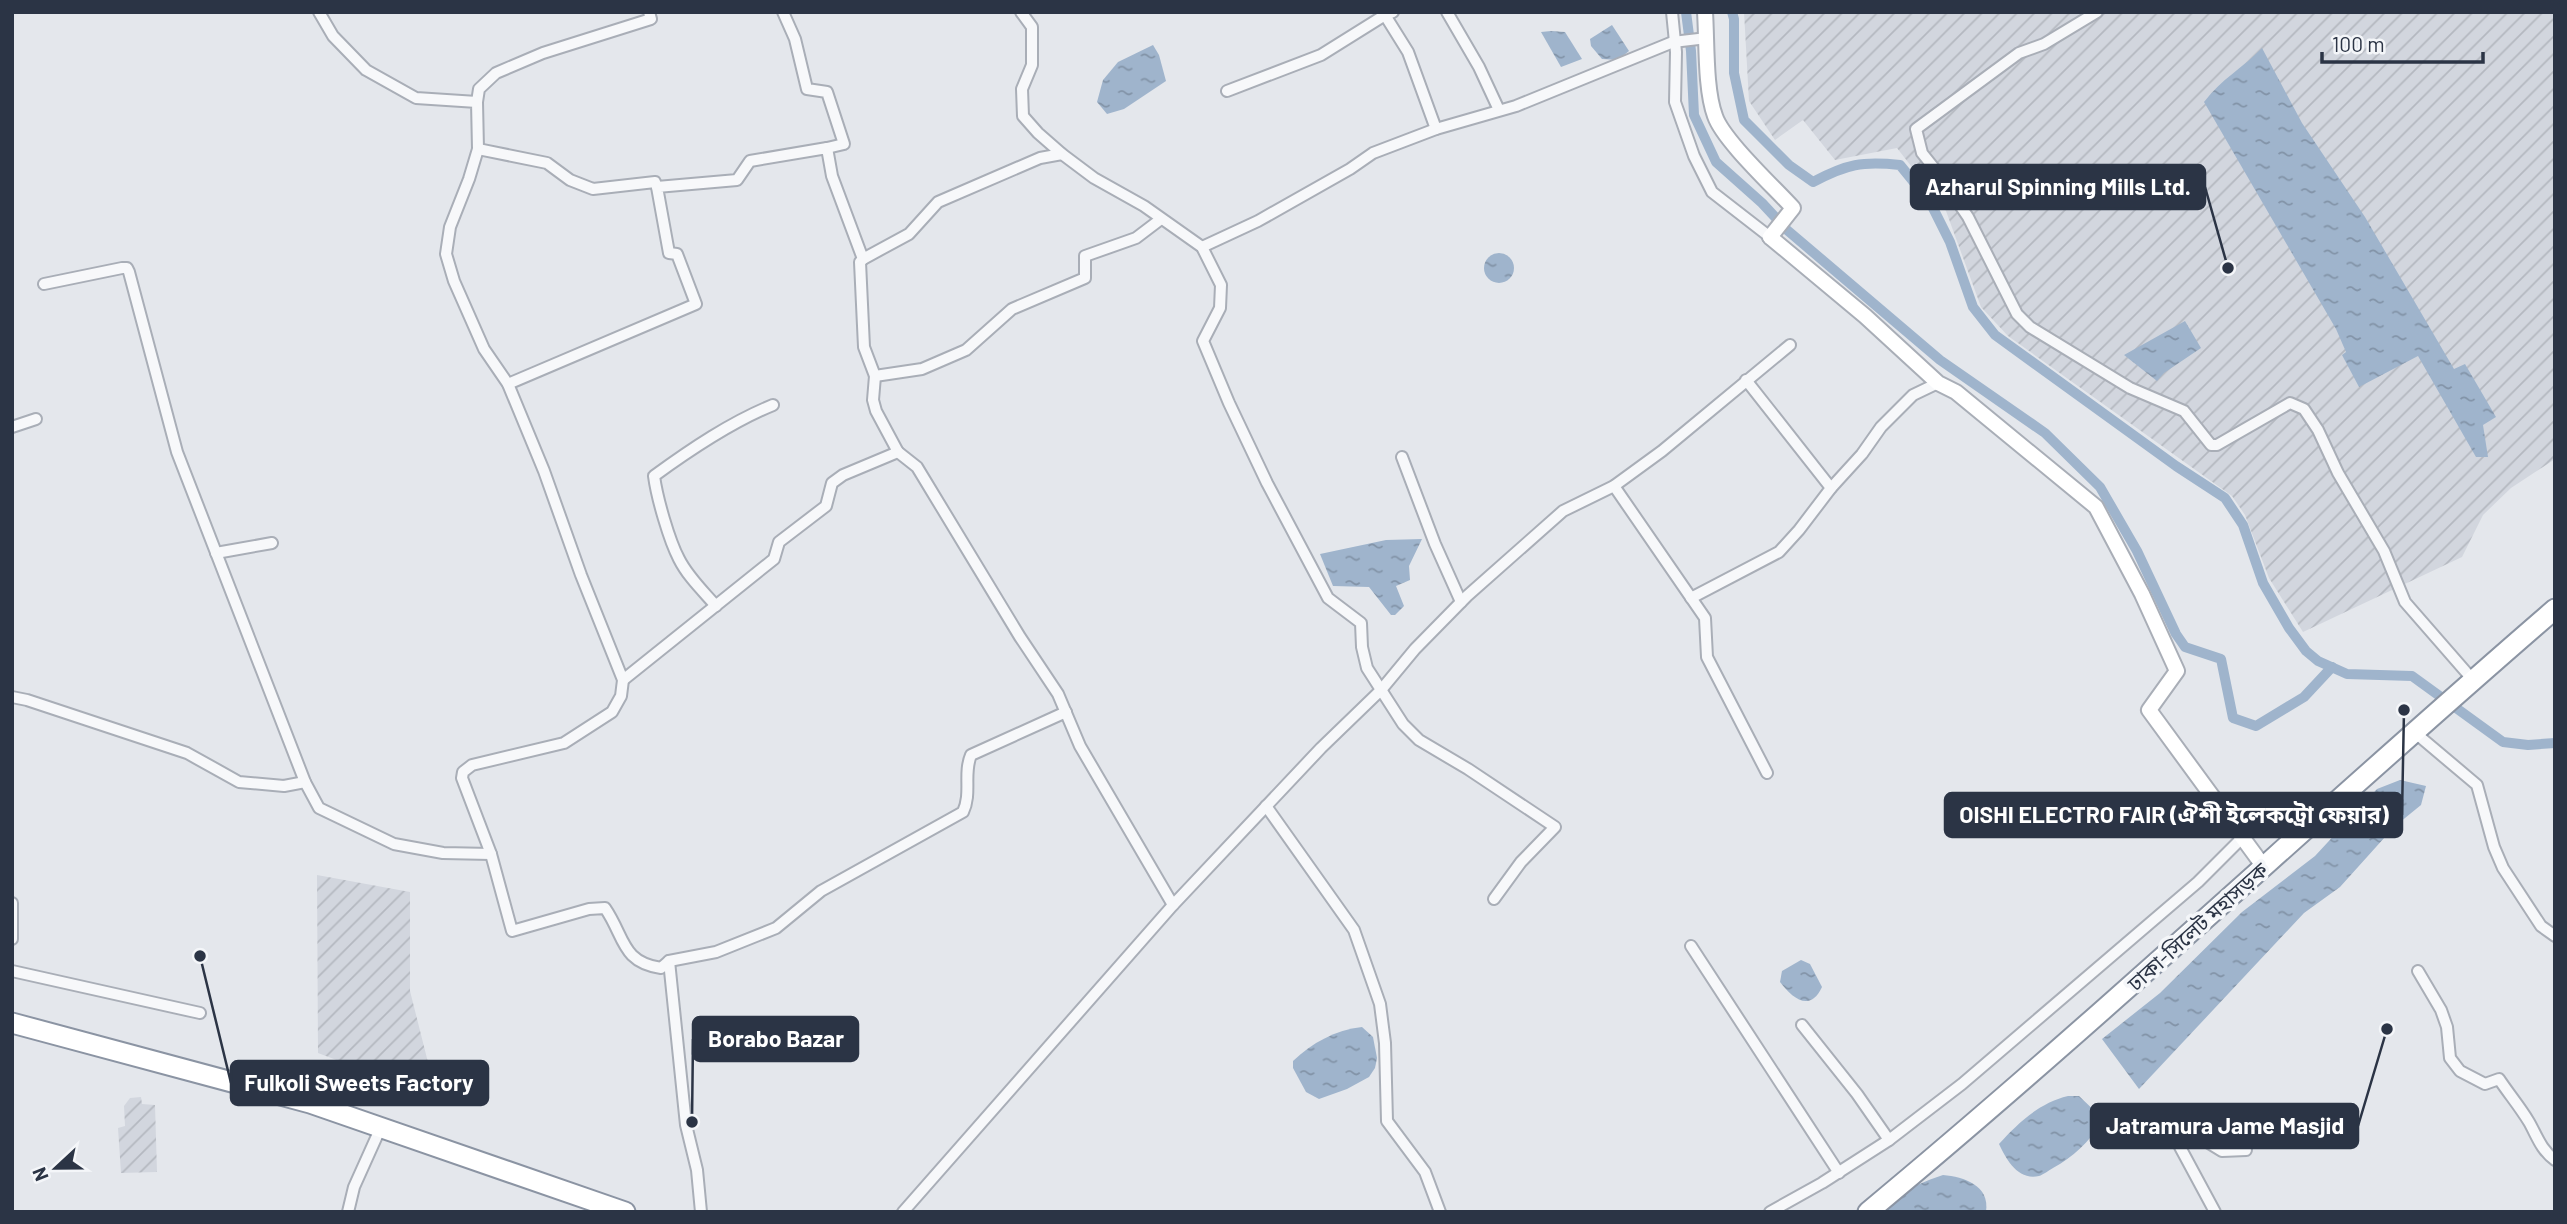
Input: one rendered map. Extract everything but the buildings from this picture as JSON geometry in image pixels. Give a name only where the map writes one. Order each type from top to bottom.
[{"type":"highway","name":"ঢাকা-সিলেট মহাসড়ক","points":[[1868,1212],[2075,1035],[2431,716],[2555,609]]},
{"type":"highway","points":[[12,1023],[245,1085],[381,1127],[625,1212]]},
{"type":"street","points":[[319,12],[333,36],[366,69],[416,98],[477,102]]},
{"type":"street","points":[[649,12],[651,19],[543,53],[496,73],[479,89],[478,149],[450,227],[446,254],[454,281],[484,349],[508,384],[623,680],[621,696],[612,712],[564,743],[472,765],[463,772],[462,778],[491,855],[512,931],[589,909],[605,908],[629,953],[644,966],[661,968],[669,961],[716,951],[776,928],[821,891],[963,812],[969,800],[966,767],[971,755],[1066,712]]},
{"type":"street","points":[[657,187],[737,180],[750,161],[844,144],[827,92],[807,89],[795,39],[783,12]]},
{"type":"street","points":[[1021,12],[1032,27],[1032,65],[1022,89],[1023,116],[1062,155],[1094,178],[1144,206],[1202,247],[1221,285],[1220,309],[1203,341],[1229,403],[1267,483],[1328,598],[1361,623],[1362,647],[1367,668],[1403,724],[1419,740],[1555,827],[1521,862],[1494,898]]},
{"type":"street","points":[[1447,12],[1479,67],[1499,110]]},
{"type":"street","points":[[1672,12],[1676,41],[1675,102],[1694,156],[1712,191],[1865,316],[1938,383],[1956,392],[2096,506],[2142,594],[2177,671],[2149,710],[2263,867]]},
{"type":"street","points":[[1705,12],[1709,80],[1715,116],[1727,135],[1793,208],[1770,237]]},
{"type":"street","points":[[2097,12],[2044,44],[2019,53],[1916,129],[1922,153],[1968,217],[2017,314],[2030,327],[2130,388],[2184,411],[2211,445],[2217,445],[2290,403],[2304,409],[2384,551],[2405,602],[2470,682]]},
{"type":"street","points":[[1227,91],[1321,55],[1387,13],[1408,51],[1436,129]]},
{"type":"street","points":[[1202,247],[1258,221],[1373,153],[1436,129],[1528,101],[1676,41],[1707,38]]},
{"type":"street","points":[[827,148],[832,176],[863,259]]},
{"type":"street","points":[[478,149],[547,163],[570,180],[593,189],[655,182],[669,253],[677,254],[696,304],[508,384]]},
{"type":"street","points":[[1062,155],[1040,159],[938,202],[909,234],[863,259],[860,262],[864,347],[875,376],[873,400],[876,411],[898,453],[917,467],[1020,638],[1058,694],[1080,746],[1172,905]]},
{"type":"street","points":[[875,376],[922,369],[967,349],[1012,309],[1085,278],[1085,256],[1136,238],[1161,219]]},
{"type":"street","points":[[44,284],[127,268],[177,453],[305,782],[319,808],[394,844],[443,853],[491,855]]},
{"type":"street","points":[[903,1212],[1172,905],[1321,748],[1381,690],[1415,649],[1461,603],[1563,511],[1614,486],[1662,451],[1790,345]]},
{"type":"street","points":[[1746,380],[1831,488]]},
{"type":"street","points":[[1691,598],[1779,552],[1862,454],[1881,427],[1913,395],[1938,383]]},
{"type":"street","points":[[716,606],[695,583],[678,558],[654,476],[726,429],[773,405]]},
{"type":"street","points":[[12,426],[36,419]]},
{"type":"street","points":[[623,680],[774,559],[779,542],[826,506],[832,483],[843,475],[898,453]]},
{"type":"street","points":[[1402,457],[1461,603]]},
{"type":"street","points":[[1614,486],[1704,618],[1707,657],[1767,773]]},
{"type":"street","points":[[216,553],[272,543]]},
{"type":"street","points":[[12,697],[187,753],[239,782],[284,786],[305,782]]},
{"type":"street","points":[[2413,732],[2477,785],[2503,868],[2541,926],[2555,936]]},
{"type":"street","points":[[1266,806],[1353,930],[1380,1004],[1385,1043],[1387,1121],[1425,1172],[1440,1212]]},
{"type":"street","points":[[1770,1212],[1839,1173],[1889,1140],[1962,1084],[2199,882],[2242,838]]},
{"type":"street","points":[[12,903],[12,939]]},
{"type":"street","points":[[1691,946],[1839,1173]]},
{"type":"street","points":[[669,961],[686,1125],[697,1170],[701,1212]]},
{"type":"street","points":[[12,971],[200,1013]]},
{"type":"street","points":[[2418,971],[2441,1010],[2447,1027],[2449,1058],[2460,1071],[2485,1084],[2499,1079],[2538,1141],[2555,1160]]},
{"type":"street","points":[[1802,1025],[1857,1094],[1889,1140]]},
{"type":"street","points":[[348,1212],[354,1187],[381,1127]]},
{"type":"street","points":[[2215,1212],[2180,1147],[2191,1132],[2222,1151],[2246,1150]]},
{"type":"shaded area","points":[[1744,12],[2555,12],[2555,459],[2511,488],[2483,515],[2462,557],[2303,632],[2269,578],[2245,515],[2232,496],[2008,336],[1981,307],[1946,211],[1897,148],[1835,160],[1803,120],[1775,140],[1749,101]]},
{"type":"shaded area","points":[[317,875],[410,892],[410,991],[437,1098],[318,1053]]},
{"type":"shaded area","points":[[141,1097],[142,1104],[155,1105],[157,1172],[121,1173],[118,1128],[125,1126],[124,1106],[130,1098]]},
{"type":"water","points":[[1612,25],[1629,51],[1618,60],[1602,59],[1591,46],[1590,39]]},
{"type":"water","points":[[1541,32],[1565,32],[1582,59],[1561,67]]},
{"type":"water","points":[[1153,45],[1159,55],[1166,81],[1124,109],[1107,114],[1097,102],[1103,80],[1118,62]]},
{"type":"water","points":[[2262,48],[2302,123],[2365,217],[2454,369],[2465,364],[2496,417],[2483,425],[2488,457],[2476,457],[2418,356],[2359,387],[2342,355],[2346,352],[2336,329],[2204,102]]},
{"type":"water","points":[[1499,253],[1510,257],[1514,268],[1510,279],[1499,283],[1488,279],[1484,268],[1488,257]]},
{"type":"water","points":[[2185,321],[2201,348],[2164,373],[2157,381],[2124,355]]},
{"type":"water","points":[[1422,539],[1409,566],[1410,580],[1396,586],[1404,606],[1395,615],[1391,615],[1369,587],[1333,586],[1320,554],[1386,540]]},
{"type":"water","points":[[2400,780],[2426,786],[2421,805],[2394,827],[2340,887],[2304,913],[2139,1089],[2102,1039],[2160,993],[2242,912],[2315,856],[2377,789]]},
{"type":"water","points":[[1801,960],[1810,964],[1822,987],[1817,995],[1807,1001],[1795,997],[1780,982],[1782,971]]},
{"type":"water","points":[[1362,1027],[1373,1037],[1377,1058],[1369,1077],[1347,1089],[1319,1099],[1306,1092],[1293,1068],[1293,1061],[1324,1038]]},
{"type":"water","points":[[2079,1096],[2100,1116],[2101,1123],[2080,1148],[2044,1174],[2032,1177],[2019,1172],[2009,1162],[1999,1144],[2030,1115],[2057,1099]]},
{"type":"water","points":[[1943,1175],[1967,1180],[1980,1189],[1984,1195],[1986,1212],[1883,1212],[1903,1193]]},
{"type":"waterway","points":[[1686,12],[1694,115],[1716,162],[1762,203],[1787,230],[1940,360],[2045,433],[2100,487],[2137,551],[2176,634],[2185,647],[2221,659],[2233,718],[2256,726],[2304,697],[2332,667]]},
{"type":"waterway","points":[[1732,12],[1734,73],[1744,120],[1789,165],[1813,182],[1855,165],[1900,165],[1930,202],[1950,242],[1973,307],[1995,335],[2176,466],[2225,498],[2243,525],[2263,583],[2306,651],[2318,661],[2347,674],[2412,676],[2503,742],[2528,745],[2555,743]]},
{"type":"place","name":"Azharul Spinning Mills Ltd.","points":[[2228,268]]},
{"type":"place","name":"OISHI ELECTRO FAIR (ঐশী ইলেকট্রো ফেয়ার)","points":[[2404,710]]},
{"type":"place","name":"Fulkoli Sweets Factory","points":[[200,956]]},
{"type":"place","name":"Jatramura Jame Masjid","points":[[2387,1029]]},
{"type":"place","name":"Borabo Bazar","points":[[692,1122]]}]
